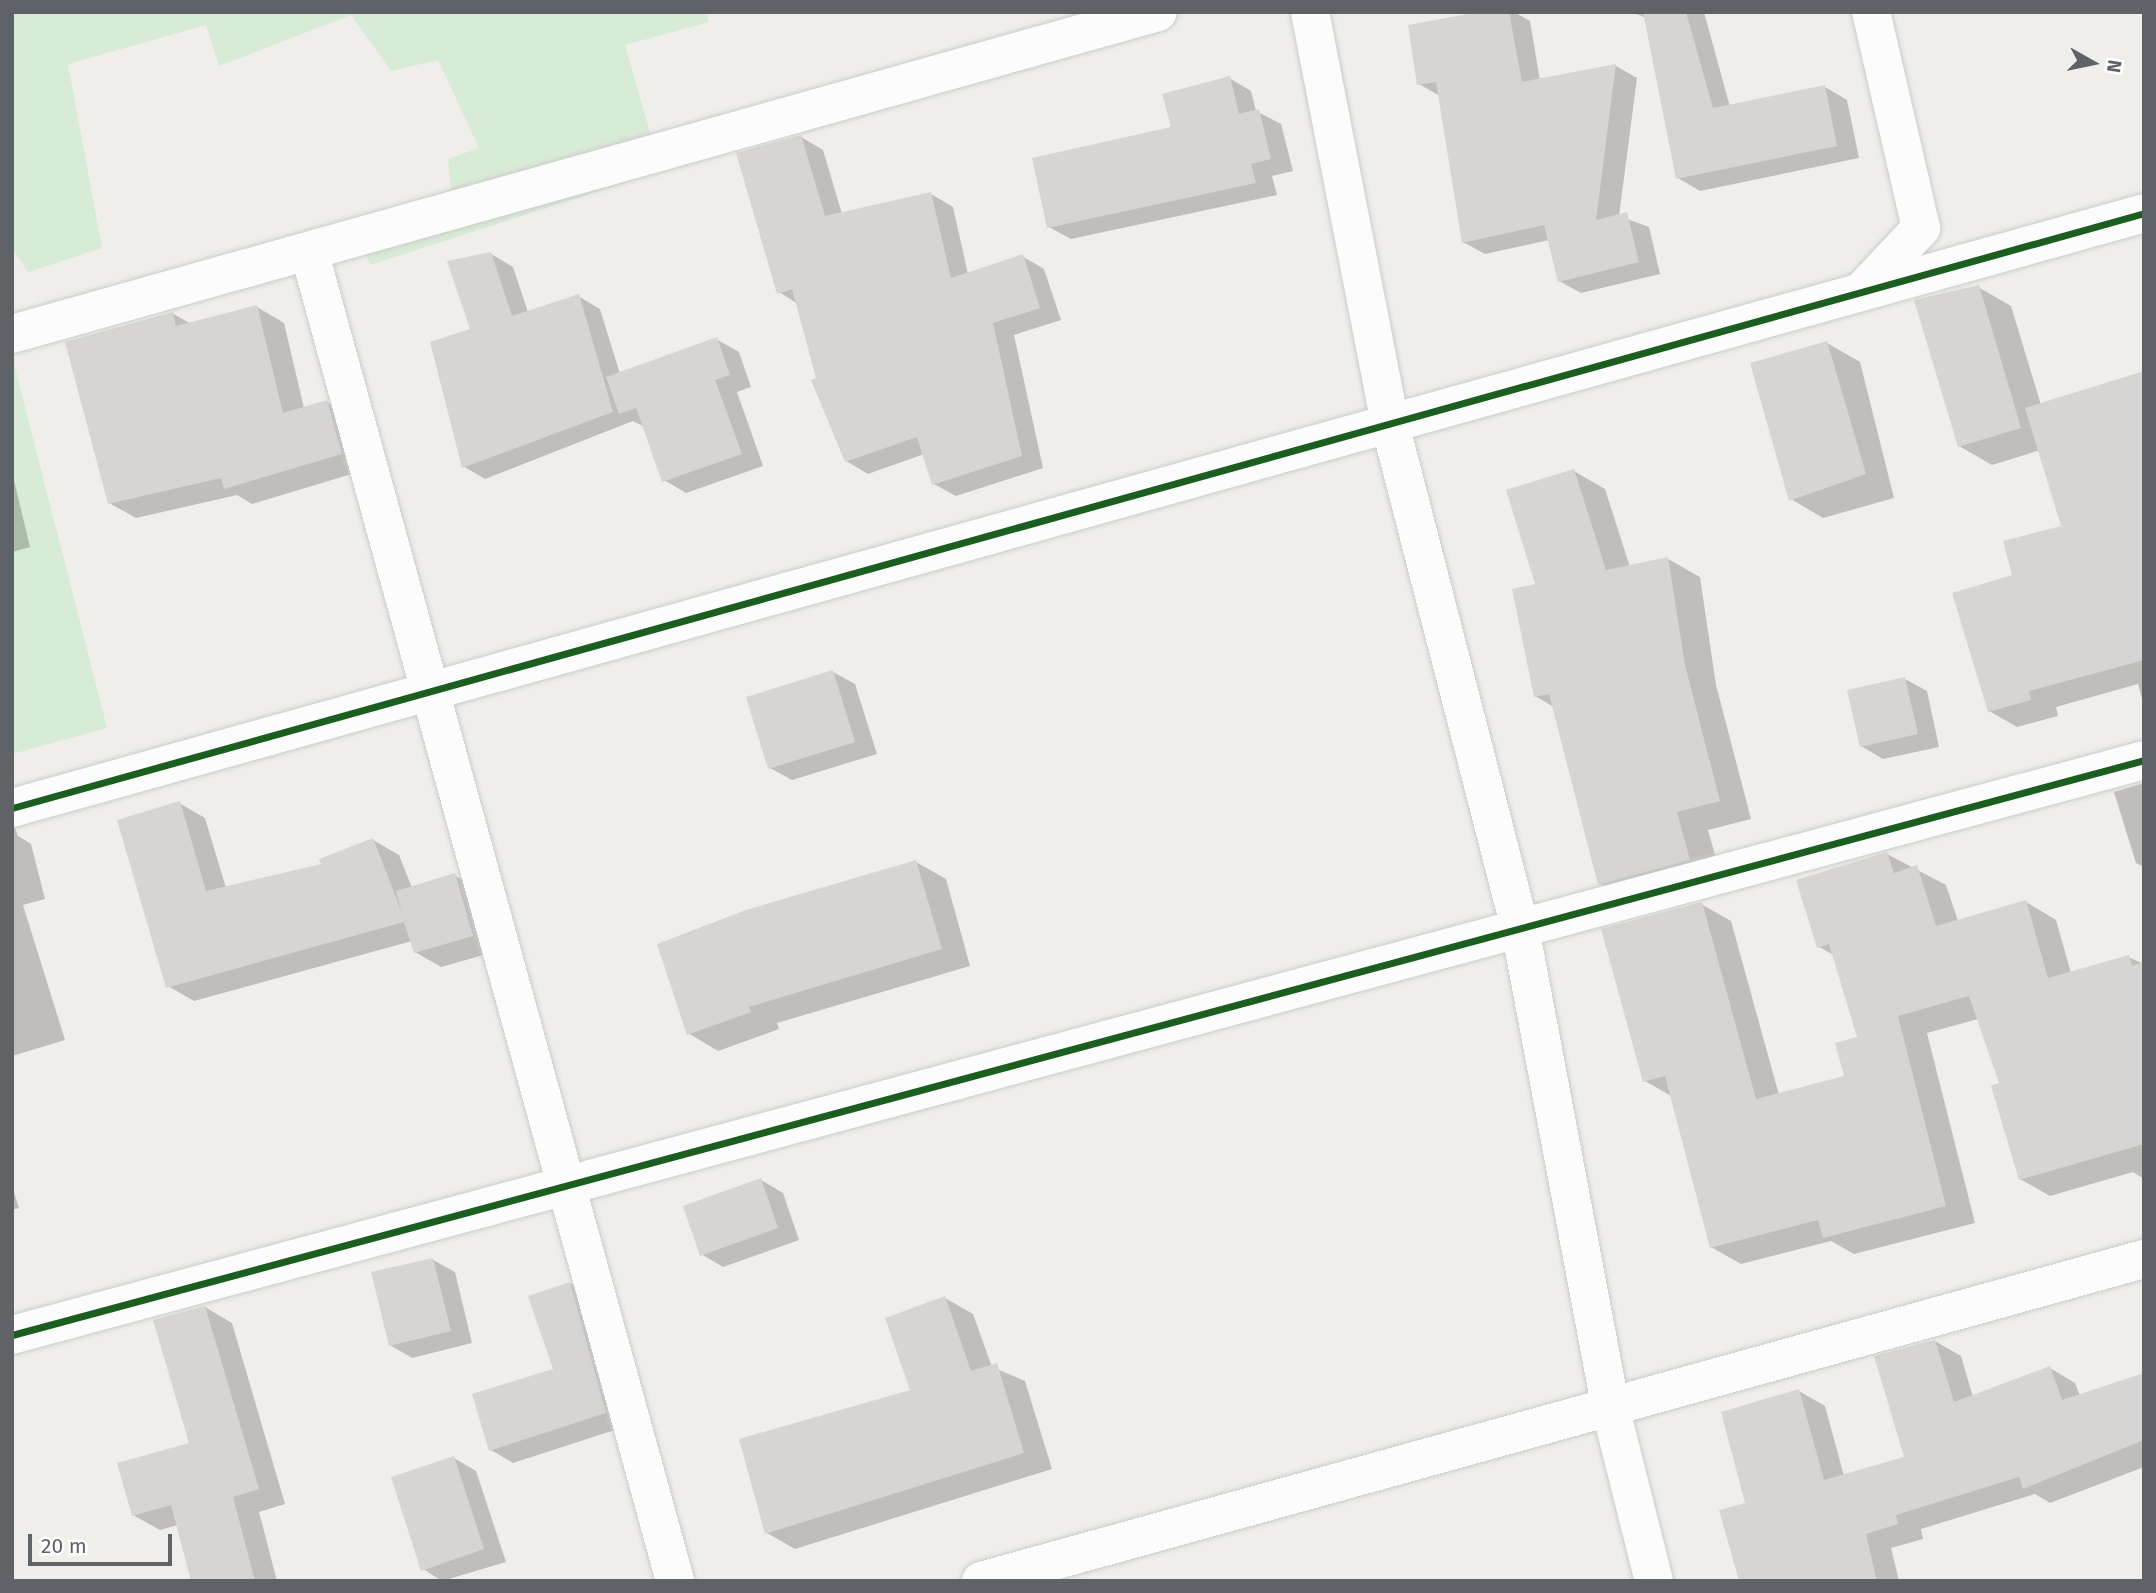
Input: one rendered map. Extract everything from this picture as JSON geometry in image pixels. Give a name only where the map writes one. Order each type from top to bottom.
[{"type":"street","points":[[12,334],[1158,12]]},
{"type":"street","points":[[1310,12],[1390,424],[1520,928],[1611,1406],[1654,1581]]},
{"type":"street","points":[[1860,293],[1921,228],[1871,12]]},
{"type":"street","points":[[12,808],[2144,214]]},
{"type":"street","points":[[309,251],[675,1581]]},
{"type":"street","points":[[12,1335],[2144,760]]},
{"type":"street","points":[[981,1581],[2144,1259]]},
{"type":"green space","points":[[12,12],[707,12],[709,22],[625,45],[661,171],[370,265],[355,224],[451,189],[448,159],[479,148],[438,60],[391,71],[351,15],[219,66],[206,25],[68,64],[102,248],[28,272],[12,249]]},
{"type":"green space","points":[[12,356],[107,728],[12,754]]},
{"type":"building","points":[[1478,12],[1509,12],[1522,82],[1616,64],[1596,220],[1627,212],[1639,262],[1558,282],[1544,225],[1462,243],[1436,82],[1417,85],[1408,25]]},
{"type":"building","points":[[1643,12],[1686,12],[1713,108],[1825,85],[1837,146],[1676,179]]},
{"type":"building","points":[[1230,76],[1239,114],[1259,109],[1271,159],[1251,164],[1256,183],[1047,228],[1032,158],[1171,127],[1162,94]]},
{"type":"building","points":[[801,135],[825,216],[931,192],[951,278],[1023,254],[1040,308],[993,323],[1022,456],[932,485],[917,437],[845,462],[811,380],[816,378],[792,289],[777,294],[736,153]]},
{"type":"building","points":[[491,252],[512,316],[579,294],[613,412],[462,468],[430,342],[470,329],[447,261]]},
{"type":"building","points":[[1979,285],[2021,428],[1958,447],[1914,300]]},
{"type":"building","points":[[257,305],[283,413],[327,400],[342,454],[224,489],[221,478],[108,504],[65,342],[173,312],[176,326]]},
{"type":"building","points":[[717,337],[730,375],[715,380],[742,454],[662,482],[636,408],[619,414],[606,377]]},
{"type":"building","points":[[1827,341],[1866,474],[1789,501],[1750,363]]},
{"type":"building","points":[[2144,371],[2144,660],[2029,691],[2031,700],[1988,712],[1952,593],[2012,575],[2003,541],[2061,526],[2025,408]]},
{"type":"building","points":[[1574,469],[1606,570],[1668,557],[1685,665],[1720,801],[1677,812],[1690,860],[1598,885],[1549,694],[1534,697],[1512,589],[1535,584],[1506,490]]},
{"type":"building","points":[[833,670],[855,742],[768,769],[746,697]]},
{"type":"building","points":[[1905,677],[1918,734],[1860,747],[1847,690]]},
{"type":"building","points":[[180,801],[206,891],[321,864],[319,859],[373,838],[402,913],[396,891],[455,873],[473,936],[414,953],[404,922],[166,988],[117,820]]},
{"type":"building","points":[[1887,852],[1894,873],[1917,865],[1936,926],[2026,900],[2048,978],[2129,955],[2132,966],[2144,962],[2144,1144],[2019,1180],[1991,1086],[1999,1083],[1969,996],[1898,1016],[1946,1206],[1823,1238],[1818,1220],[1710,1248],[1665,1076],[1643,1082],[1601,929],[1702,902],[1756,1099],[1844,1076],[1835,1043],[1857,1037],[1829,944],[1817,948],[1796,880]]},
{"type":"building","points":[[916,860],[942,949],[749,1007],[751,1012],[687,1035],[657,944],[746,910]]},
{"type":"building","points":[[761,1178],[778,1228],[700,1256],[683,1206]]},
{"type":"building","points":[[433,1258],[451,1331],[389,1346],[371,1272]]},
{"type":"building","points":[[570,1282],[606,1413],[489,1451],[472,1394],[553,1369],[528,1296]]},
{"type":"building","points":[[945,1296],[971,1371],[997,1363],[1024,1453],[765,1534],[739,1439],[910,1390],[885,1318]]},
{"type":"building","points":[[205,1306],[259,1489],[233,1497],[255,1581],[191,1581],[171,1505],[132,1516],[117,1463],[189,1443],[153,1320]]},
{"type":"building","points":[[1935,1340],[1954,1402],[2050,1366],[2062,1400],[2144,1373],[2144,1440],[2023,1489],[2019,1477],[1896,1515],[1898,1524],[1866,1534],[1877,1581],[1739,1581],[1719,1510],[1745,1503],[1721,1412],[1799,1389],[1824,1480],[1904,1457],[1874,1356]]},
{"type":"building","points":[[454,1456],[484,1549],[421,1571],[391,1477]]},
{"type":"cycle path","points":[[12,808],[2144,213]]},
{"type":"cycle path","points":[[12,1335],[2144,760]]}]
